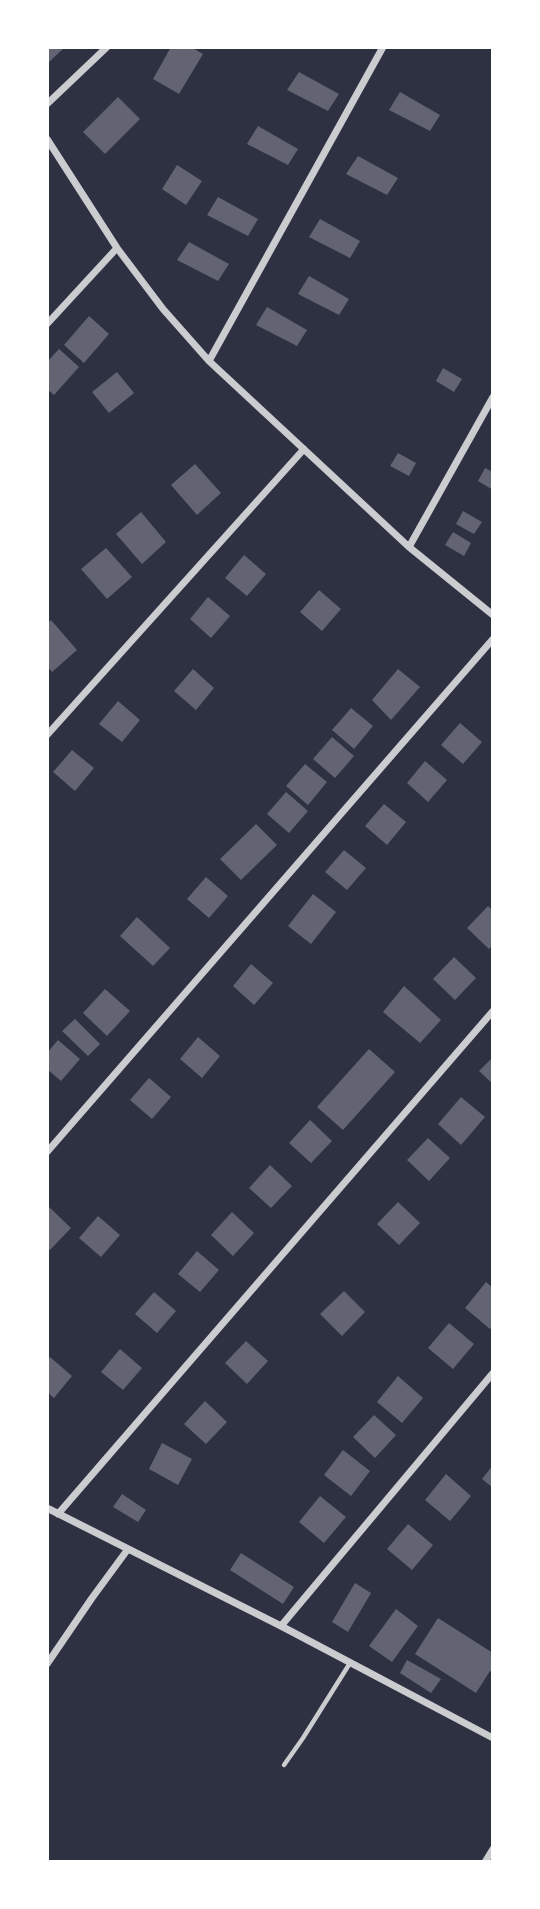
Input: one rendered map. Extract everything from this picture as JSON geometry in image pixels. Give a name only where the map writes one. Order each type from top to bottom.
[{"type":"street","points":[[47,104],[107,47]]},
{"type":"street","points":[[209,361],[383,47]]},
{"type":"street","points":[[47,139],[117,248],[163,309],[209,361],[409,547],[493,615]]},
{"type":"street","points":[[47,324],[117,248]]},
{"type":"street","points":[[409,547],[493,397]]},
{"type":"street","points":[[47,735],[304,450]]},
{"type":"street","points":[[47,1152],[493,639]]},
{"type":"street","points":[[58,1514],[493,1011]]},
{"type":"street","points":[[281,1626],[493,1373]]},
{"type":"street","points":[[47,1508],[281,1626],[493,1738]]},
{"type":"street","points":[[47,1664],[128,1549]]},
{"type":"street","points":[[485,1862],[493,1849]]},
{"type":"lane","points":[[284,1765],[350,1663]]},
{"type":"building","points":[[47,47],[65,47],[47,64]]},
{"type":"building","points":[[171,47],[191,47],[203,54],[179,94],[153,79]]},
{"type":"building","points":[[299,72],[339,94],[328,111],[287,90]]},
{"type":"building","points":[[400,92],[440,115],[430,131],[389,110]]},
{"type":"building","points":[[118,97],[140,119],[105,154],[83,132]]},
{"type":"building","points":[[258,126],[298,149],[288,165],[247,144]]},
{"type":"building","points":[[358,156],[398,178],[387,195],[346,174]]},
{"type":"building","points":[[177,165],[202,181],[186,205],[162,189]]},
{"type":"building","points":[[218,197],[258,219],[248,236],[207,215]]},
{"type":"building","points":[[320,219],[360,241],[350,258],[309,237]]},
{"type":"building","points":[[189,242],[229,264],[218,281],[177,260]]},
{"type":"building","points":[[309,276],[349,299],[339,315],[298,294]]},
{"type":"building","points":[[267,307],[307,330],[297,346],[256,325]]},
{"type":"building","points":[[89,316],[109,334],[84,363],[64,345]]},
{"type":"building","points":[[59,349],[79,367],[54,395],[47,389],[47,362]]},
{"type":"building","points":[[443,368],[462,379],[454,392],[436,381]]},
{"type":"building","points":[[117,372],[134,393],[109,413],[92,392]]},
{"type":"building","points":[[398,453],[416,463],[409,476],[390,466]]},
{"type":"building","points":[[195,464],[221,493],[197,515],[171,485]]},
{"type":"building","points":[[485,468],[493,472],[493,490],[478,481]]},
{"type":"building","points":[[463,511],[482,522],[474,534],[456,524]]},
{"type":"building","points":[[141,512],[166,542],[142,564],[116,534]]},
{"type":"building","points":[[453,532],[471,543],[464,556],[445,545]]},
{"type":"building","points":[[106,548],[132,577],[107,599],[81,569]]},
{"type":"building","points":[[244,555],[266,574],[247,596],[225,578]]},
{"type":"building","points":[[319,590],[341,609],[322,631],[300,612]]},
{"type":"building","points":[[208,597],[230,616],[211,638],[190,619]]},
{"type":"building","points":[[51,620],[77,650],[52,672],[47,666],[47,624]]},
{"type":"building","points":[[193,669],[214,688],[196,710],[174,691]]},
{"type":"building","points":[[398,669],[420,687],[391,720],[372,700]]},
{"type":"building","points":[[118,701],[140,720],[122,742],[99,724]]},
{"type":"building","points":[[351,708],[373,726],[354,749],[332,730]]},
{"type":"building","points":[[460,723],[482,742],[463,764],[441,745]]},
{"type":"building","points":[[332,737],[354,756],[335,778],[313,759]]},
{"type":"building","points":[[72,750],[94,768],[75,791],[53,772]]},
{"type":"building","points":[[425,761],[447,780],[428,802],[407,783]]},
{"type":"building","points":[[305,764],[327,782],[308,805],[286,786]]},
{"type":"building","points":[[286,792],[308,811],[289,833],[267,814]]},
{"type":"building","points":[[384,804],[406,822],[387,845],[365,826]]},
{"type":"building","points":[[256,824],[277,845],[241,880],[220,859]]},
{"type":"building","points":[[344,850],[366,868],[347,890],[325,872]]},
{"type":"building","points":[[206,877],[228,896],[209,918],[187,899]]},
{"type":"building","points":[[313,894],[336,912],[311,944],[288,926]]},
{"type":"building","points":[[488,906],[493,911],[493,945],[489,949],[467,928]]},
{"type":"building","points":[[137,917],[170,948],[153,966],[120,936]]},
{"type":"building","points":[[454,957],[476,978],[455,1000],[433,979]]},
{"type":"building","points":[[251,964],[273,983],[254,1005],[233,986]]},
{"type":"building","points":[[404,986],[441,1020],[420,1043],[383,1012]]},
{"type":"building","points":[[105,989],[130,1011],[107,1036],[83,1013]]},
{"type":"building","points":[[75,1019],[100,1044],[88,1056],[62,1031]]},
{"type":"building","points":[[198,1037],[220,1056],[202,1078],[180,1059]]},
{"type":"building","points":[[58,1040],[80,1059],[61,1081],[47,1069],[47,1053]]},
{"type":"building","points":[[369,1049],[395,1072],[343,1130],[317,1107]]},
{"type":"building","points":[[493,1057],[493,1084],[479,1071]]},
{"type":"building","points":[[149,1078],[171,1097],[152,1119],[130,1100]]},
{"type":"building","points":[[461,1097],[485,1117],[461,1145],[438,1124]]},
{"type":"building","points":[[310,1120],[332,1141],[311,1163],[289,1143]]},
{"type":"building","points":[[428,1138],[450,1158],[429,1181],[407,1160]]},
{"type":"building","points":[[270,1165],[292,1186],[271,1208],[249,1188]]},
{"type":"building","points":[[398,1202],[420,1223],[399,1245],[377,1224]]},
{"type":"building","points":[[49,1207],[71,1228],[50,1250],[47,1248]]},
{"type":"building","points":[[232,1212],[254,1233],[233,1256],[211,1235]]},
{"type":"building","points":[[98,1216],[120,1235],[101,1257],[79,1238]]},
{"type":"building","points":[[197,1251],[219,1270],[200,1292],[178,1274]]},
{"type":"building","points":[[486,1282],[493,1288],[493,1326],[490,1329],[465,1308]]},
{"type":"building","points":[[344,1291],[365,1312],[342,1336],[320,1314]]},
{"type":"building","points":[[154,1292],[176,1311],[157,1333],[135,1314]]},
{"type":"building","points":[[449,1323],[474,1344],[453,1369],[428,1348]]},
{"type":"building","points":[[246,1341],[268,1361],[247,1384],[225,1363]]},
{"type":"building","points":[[120,1349],[142,1368],[123,1390],[101,1372]]},
{"type":"building","points":[[50,1357],[72,1376],[54,1398],[47,1392],[47,1361]]},
{"type":"building","points":[[398,1376],[423,1398],[402,1423],[377,1402]]},
{"type":"building","points":[[205,1401],[227,1422],[206,1444],[184,1424]]},
{"type":"building","points":[[374,1415],[396,1435],[375,1458],[353,1437]]},
{"type":"building","points":[[162,1443],[192,1459],[178,1485],[149,1469]]},
{"type":"building","points":[[343,1450],[370,1471],[351,1496],[324,1475]]},
{"type":"building","points":[[493,1465],[493,1488],[482,1479]]},
{"type":"building","points":[[446,1474],[471,1496],[450,1521],[425,1500]]},
{"type":"building","points":[[122,1494],[146,1510],[138,1522],[113,1507]]},
{"type":"building","points":[[320,1496],[346,1517],[324,1543],[299,1522]]},
{"type":"building","points":[[408,1524],[433,1545],[412,1570],[387,1549]]},
{"type":"building","points":[[241,1553],[294,1587],[283,1604],[230,1570]]},
{"type":"building","points":[[355,1583],[371,1593],[348,1632],[332,1622]]},
{"type":"building","points":[[396,1609],[418,1626],[392,1662],[369,1646]]},
{"type":"building","points":[[438,1618],[493,1653],[493,1673],[490,1671],[476,1693],[415,1654]]},
{"type":"building","points":[[407,1660],[441,1679],[431,1693],[400,1673]]}]
